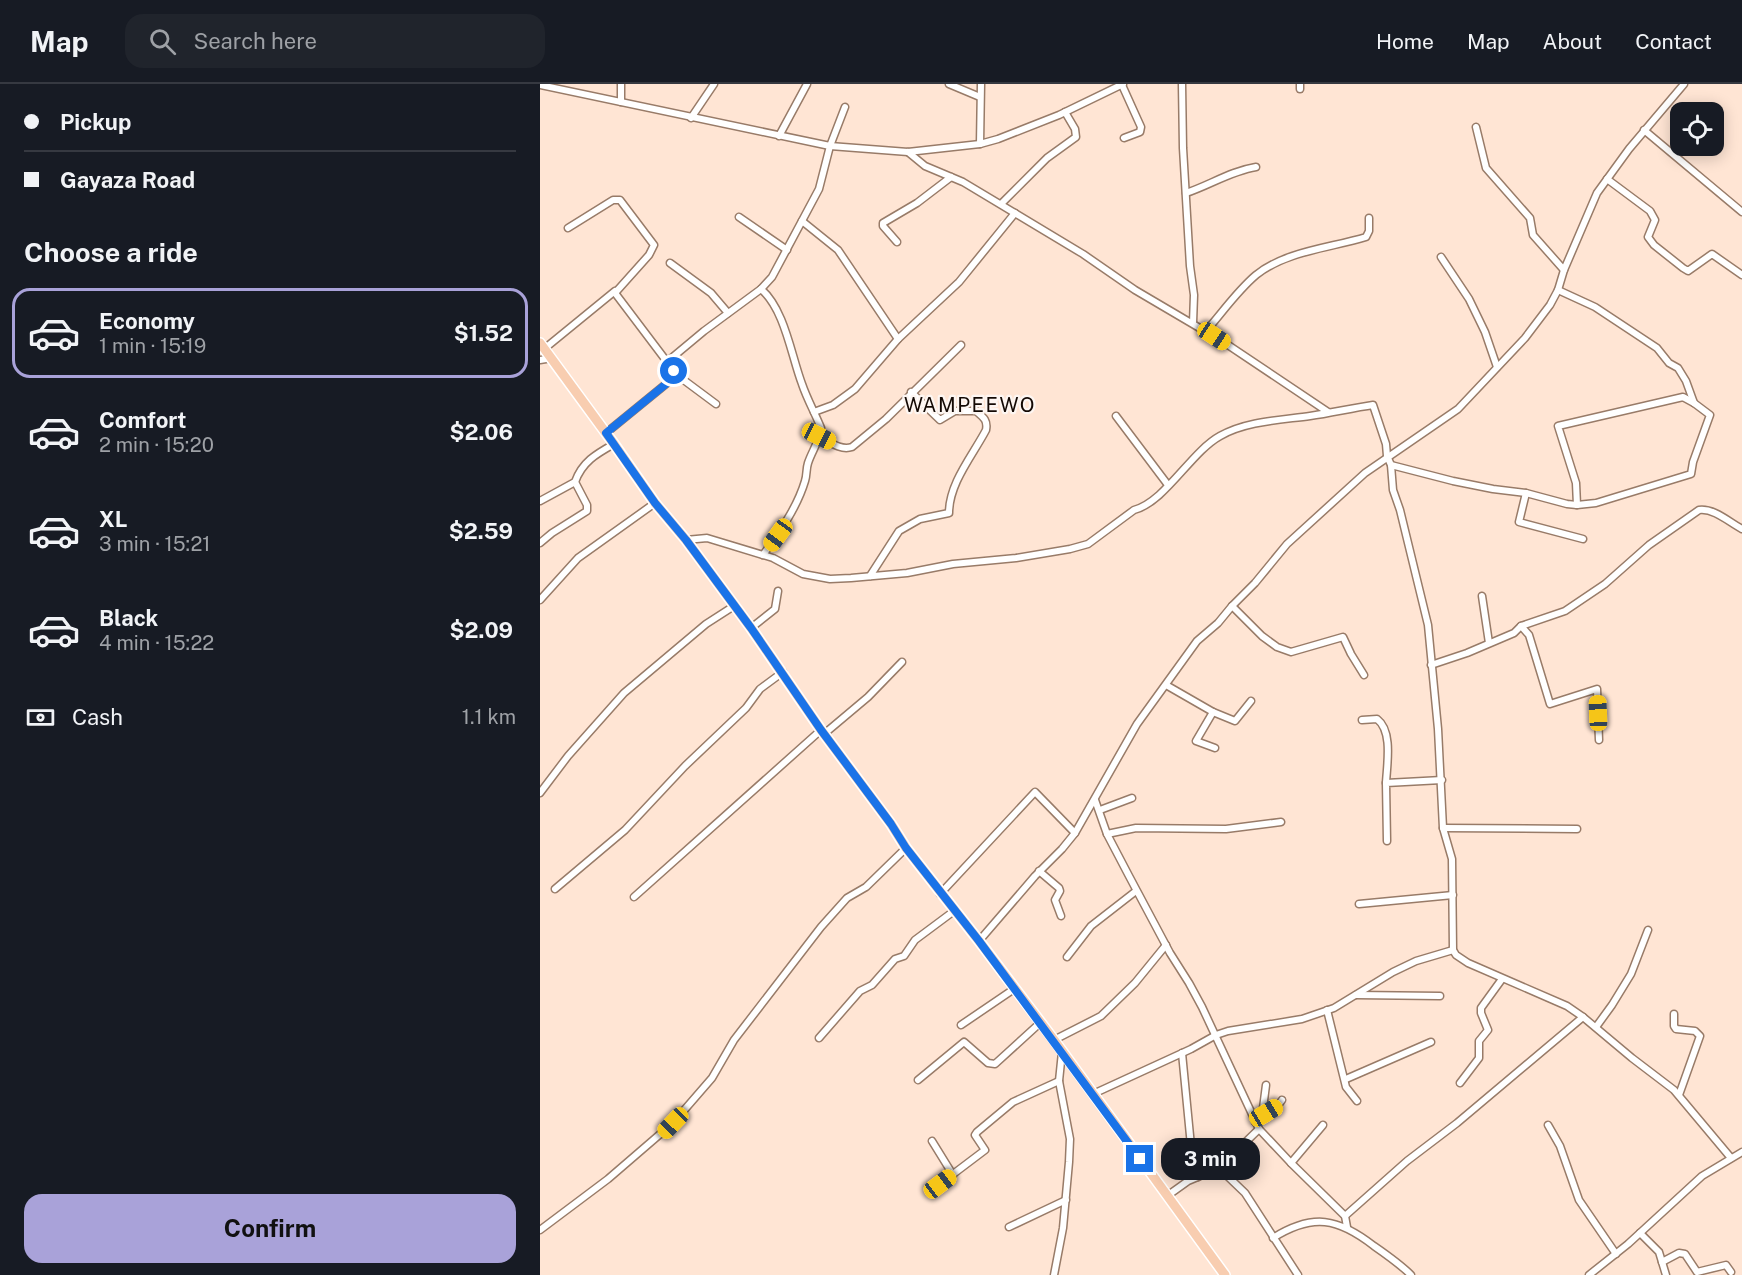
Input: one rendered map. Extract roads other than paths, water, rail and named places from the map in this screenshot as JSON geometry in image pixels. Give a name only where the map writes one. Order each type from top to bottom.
[{"type":"main road","points":[[542,346],[615,444],[655,503],[686,540],[783,672],[822,732],[891,824],[906,848],[1054,1040],[1226,1275]]},
{"type":"street","points":[[621,84],[621,102]]},
{"type":"street","points":[[691,118],[714,84]]},
{"type":"street","points":[[779,136],[807,84]]},
{"type":"street","points":[[949,84],[980,97]]},
{"type":"street","points":[[980,144],[981,84]]},
{"type":"street","points":[[540,86],[552,86],[691,118],[830,146],[908,152],[980,144],[1030,127],[1123,84],[1141,129],[1140,132],[1124,138]]},
{"type":"street","points":[[1182,84],[1190,266],[1194,295],[1193,323]]},
{"type":"street","points":[[979,941],[1075,833],[1137,724],[1197,641],[1218,623],[1287,544],[1365,473],[1453,413],[1531,330],[1558,290],[1589,209],[1606,179],[1684,84]]},
{"type":"street","points":[[668,361],[772,278],[821,183],[830,146],[845,107]]},
{"type":"street","points":[[1001,204],[1047,158],[1076,138],[1075,129],[1065,112]]},
{"type":"street","points":[[1476,127],[1486,168],[1530,218],[1533,235],[1564,270]]},
{"type":"street","points":[[1644,130],[1742,212]]},
{"type":"street","points":[[908,152],[925,166],[1001,204],[1083,254],[1135,290],[1206,331],[1328,412]]},
{"type":"street","points":[[1186,193],[1220,180],[1229,173],[1256,167]]},
{"type":"street","points":[[897,242],[883,223],[917,203],[951,177]]},
{"type":"street","points":[[1606,179],[1650,211],[1655,220],[1648,237],[1654,245],[1683,268],[1688,271],[1712,254],[1742,275]]},
{"type":"street","points":[[542,346],[615,291],[649,255],[654,245],[617,199],[568,228]]},
{"type":"street","points":[[814,412],[833,405],[855,390],[898,339],[959,282],[1016,213]]},
{"type":"street","points":[[739,217],[788,250]]},
{"type":"street","points":[[1206,331],[1258,274],[1281,261],[1366,237],[1369,231],[1369,218]]},
{"type":"street","points":[[802,221],[838,250],[898,339]]},
{"type":"street","points":[[1441,257],[1469,299],[1485,332],[1497,368]]},
{"type":"street","points":[[670,263],[711,293],[728,314]]},
{"type":"street","points":[[761,289],[774,303],[801,384],[820,428],[808,463],[805,482],[788,519],[763,555]]},
{"type":"street","points":[[1558,290],[1595,307],[1657,348],[1682,375],[1694,403]]},
{"type":"street","points":[[615,291],[677,375],[716,404]]},
{"type":"street","points":[[819,436],[841,448],[852,447],[885,419],[961,345]]},
{"type":"street","points":[[540,360],[552,358]]},
{"type":"street","points":[[606,433],[677,375]]},
{"type":"street","points":[[870,576],[899,531],[920,519],[949,513],[956,484],[986,430],[985,419],[976,411],[955,411],[940,420],[911,392]]},
{"type":"street","points":[[1391,465],[1493,489],[1526,493],[1567,504],[1577,505],[1596,503],[1691,474],[1710,415],[1683,397],[1558,426],[1576,483],[1577,505]]},
{"type":"street","points":[[686,540],[707,538],[773,558],[803,574],[830,579],[907,573],[953,564],[1016,558],[1070,549],[1088,544],[1134,510],[1141,508],[1212,442],[1225,433],[1261,423],[1373,405],[1386,444],[1393,490],[1428,625],[1442,780],[1443,828],[1452,859],[1453,950],[1456,955],[1468,963],[1567,1006],[1583,1017],[1679,1095],[1731,1158]]},
{"type":"street","points":[[1116,416],[1168,485]]},
{"type":"street","points":[[540,501],[575,482],[579,469],[587,461],[596,453],[615,444]]},
{"type":"street","points":[[540,543],[587,511],[587,505],[575,482]]},
{"type":"street","points":[[1526,493],[1519,522],[1583,539]]},
{"type":"street","points":[[540,600],[578,558],[655,503]]},
{"type":"street","points":[[1431,665],[1514,633],[1521,626],[1565,611],[1605,584],[1649,545],[1699,510],[1712,512],[1742,529]]},
{"type":"street","points":[[751,628],[775,609],[778,591]]},
{"type":"street","points":[[1482,596],[1489,643]]},
{"type":"street","points":[[540,793],[568,756],[624,693],[706,624],[734,606]]},
{"type":"street","points":[[1232,606],[1262,636],[1277,647],[1291,652],[1343,637],[1364,675]]},
{"type":"street","points":[[1521,626],[1529,635],[1550,704],[1597,689],[1599,740]]},
{"type":"street","points":[[634,897],[822,732],[868,697],[902,662]]},
{"type":"street","points":[[555,889],[625,830],[685,765],[746,708],[760,689],[783,672]]},
{"type":"street","points":[[1166,685],[1213,712],[1235,721],[1251,701]]},
{"type":"street","points":[[1213,712],[1196,741],[1215,748]]},
{"type":"street","points":[[1362,720],[1377,719],[1384,725],[1387,744],[1387,841]]},
{"type":"street","points":[[1386,783],[1442,780]]},
{"type":"street","points":[[940,894],[1035,792],[1075,833]]},
{"type":"street","points":[[1100,810],[1132,798]]},
{"type":"street","points":[[1095,800],[1107,834],[1216,1035],[1259,1130],[1345,1216],[1347,1227]]},
{"type":"street","points":[[1107,834],[1136,828],[1226,829],[1281,822]]},
{"type":"street","points":[[1443,828],[1578,829]]},
{"type":"street","points":[[540,1230],[608,1179],[665,1132],[712,1078],[734,1040],[821,927],[847,898],[866,887],[906,848]]},
{"type":"street","points":[[1039,871],[1059,888],[1060,891],[1055,900],[1061,916]]},
{"type":"street","points":[[1067,957],[1092,926],[1136,891]]},
{"type":"street","points":[[1359,904],[1453,895]]},
{"type":"street","points":[[819,1038],[860,992],[872,985],[895,959],[904,956],[915,940],[954,911]]},
{"type":"street","points":[[1596,1027],[1631,974],[1648,930]]},
{"type":"street","points":[[1054,1040],[1101,1016],[1135,983],[1166,945]]},
{"type":"street","points":[[1093,1094],[1216,1035],[1302,1019],[1346,1002],[1393,972],[1416,961],[1453,950]]},
{"type":"street","points":[[1460,1083],[1479,1058],[1479,1041],[1488,1030],[1481,1008],[1502,979]]},
{"type":"street","points":[[961,1025],[1014,989]]},
{"type":"street","points":[[1355,995],[1440,996]]},
{"type":"street","points":[[1327,1010],[1347,1087],[1357,1101]]},
{"type":"street","points":[[1674,1014],[1676,1029],[1695,1031],[1700,1036],[1679,1095]]},
{"type":"street","points":[[1345,1216],[1407,1161],[1457,1123],[1583,1017]]},
{"type":"street","points":[[918,1080],[964,1042],[988,1063],[995,1064],[1040,1023]]},
{"type":"street","points":[[1346,1079],[1431,1042]]},
{"type":"street","points":[[1054,1275],[1064,1228],[1070,1139],[1059,1081],[1062,1052]]},
{"type":"street","points":[[1182,1053],[1192,1155],[1198,1177]]},
{"type":"street","points":[[940,1184],[986,1150],[975,1135],[976,1132],[1013,1102],[1059,1081]]},
{"type":"street","points":[[1262,1116],[1266,1085]]},
{"type":"street","points":[[1255,1122],[1277,1107],[1282,1100]]},
{"type":"street","points":[[1291,1163],[1323,1125]]},
{"type":"street","points":[[1548,1125],[1560,1146],[1578,1200],[1616,1254]]},
{"type":"street","points":[[1167,1196],[1198,1177],[1219,1168],[1259,1130]]},
{"type":"street","points":[[932,1141],[953,1175]]},
{"type":"street","points":[[1589,1275],[1640,1233],[1702,1176],[1742,1152]]},
{"type":"street","points":[[1219,1168],[1245,1193],[1298,1275]]},
{"type":"street","points":[[1009,1227],[1066,1200]]},
{"type":"street","points":[[1273,1238],[1289,1228],[1308,1222],[1320,1221],[1347,1227],[1411,1275]]},
{"type":"street","points":[[1640,1233],[1659,1252],[1666,1275]]},
{"type":"street","points":[[1662,1262],[1679,1253],[1685,1254],[1697,1272],[1726,1265],[1731,1272]]},
{"type":"street","points":[[1056,1266],[1063,1275]]},
{"type":"district","name":"WAMPEEWO","points":[[970,405]]}]
